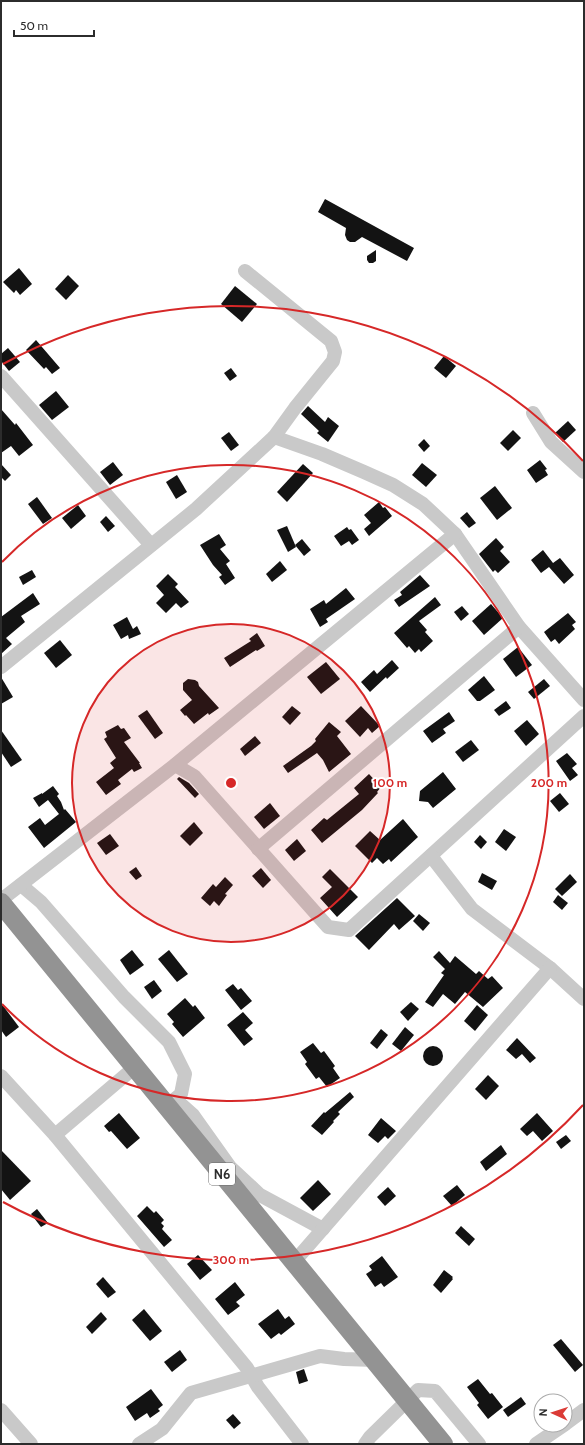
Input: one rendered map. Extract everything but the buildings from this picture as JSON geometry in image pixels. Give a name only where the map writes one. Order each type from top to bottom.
[{"type":"highway","name":"N6","points":[[1,902],[135,1067],[171,1103],[294,1262],[443,1444]]},
{"type":"street","points":[[1,667],[196,509],[274,437],[333,361],[335,352],[331,341],[245,271]]},
{"type":"street","points":[[1,376],[151,545]]},
{"type":"street","points":[[533,413],[551,442],[584,472]]},
{"type":"street","points":[[274,437],[322,454],[392,485],[423,504],[455,534],[519,627],[584,700]]},
{"type":"street","points":[[1,902],[175,765],[455,534]]},
{"type":"street","points":[[258,849],[519,627]]},
{"type":"street","points":[[175,765],[194,776],[328,927],[349,930],[584,716]]},
{"type":"street","points":[[431,856],[472,908],[550,968],[584,999]]},
{"type":"street","points":[[21,885],[41,902],[124,997],[168,1042],[185,1074],[181,1094],[171,1103],[193,1114],[230,1167],[260,1195],[323,1229]]},
{"type":"street","points":[[294,1262],[550,968]]},
{"type":"street","points":[[55,1135],[135,1067]]},
{"type":"street","points":[[1,1076],[55,1135],[247,1368],[258,1387],[302,1444]]},
{"type":"street","points":[[139,1444],[162,1429],[191,1393],[320,1356],[344,1359],[374,1360]]},
{"type":"street","points":[[365,1444],[370,1437],[418,1390],[435,1391],[478,1444]]},
{"type":"street","points":[[1,1410],[31,1444]]},
{"type":"street","points":[[573,1418],[584,1410]]},
{"type":"street","points":[[536,1444],[551,1433]]}]
